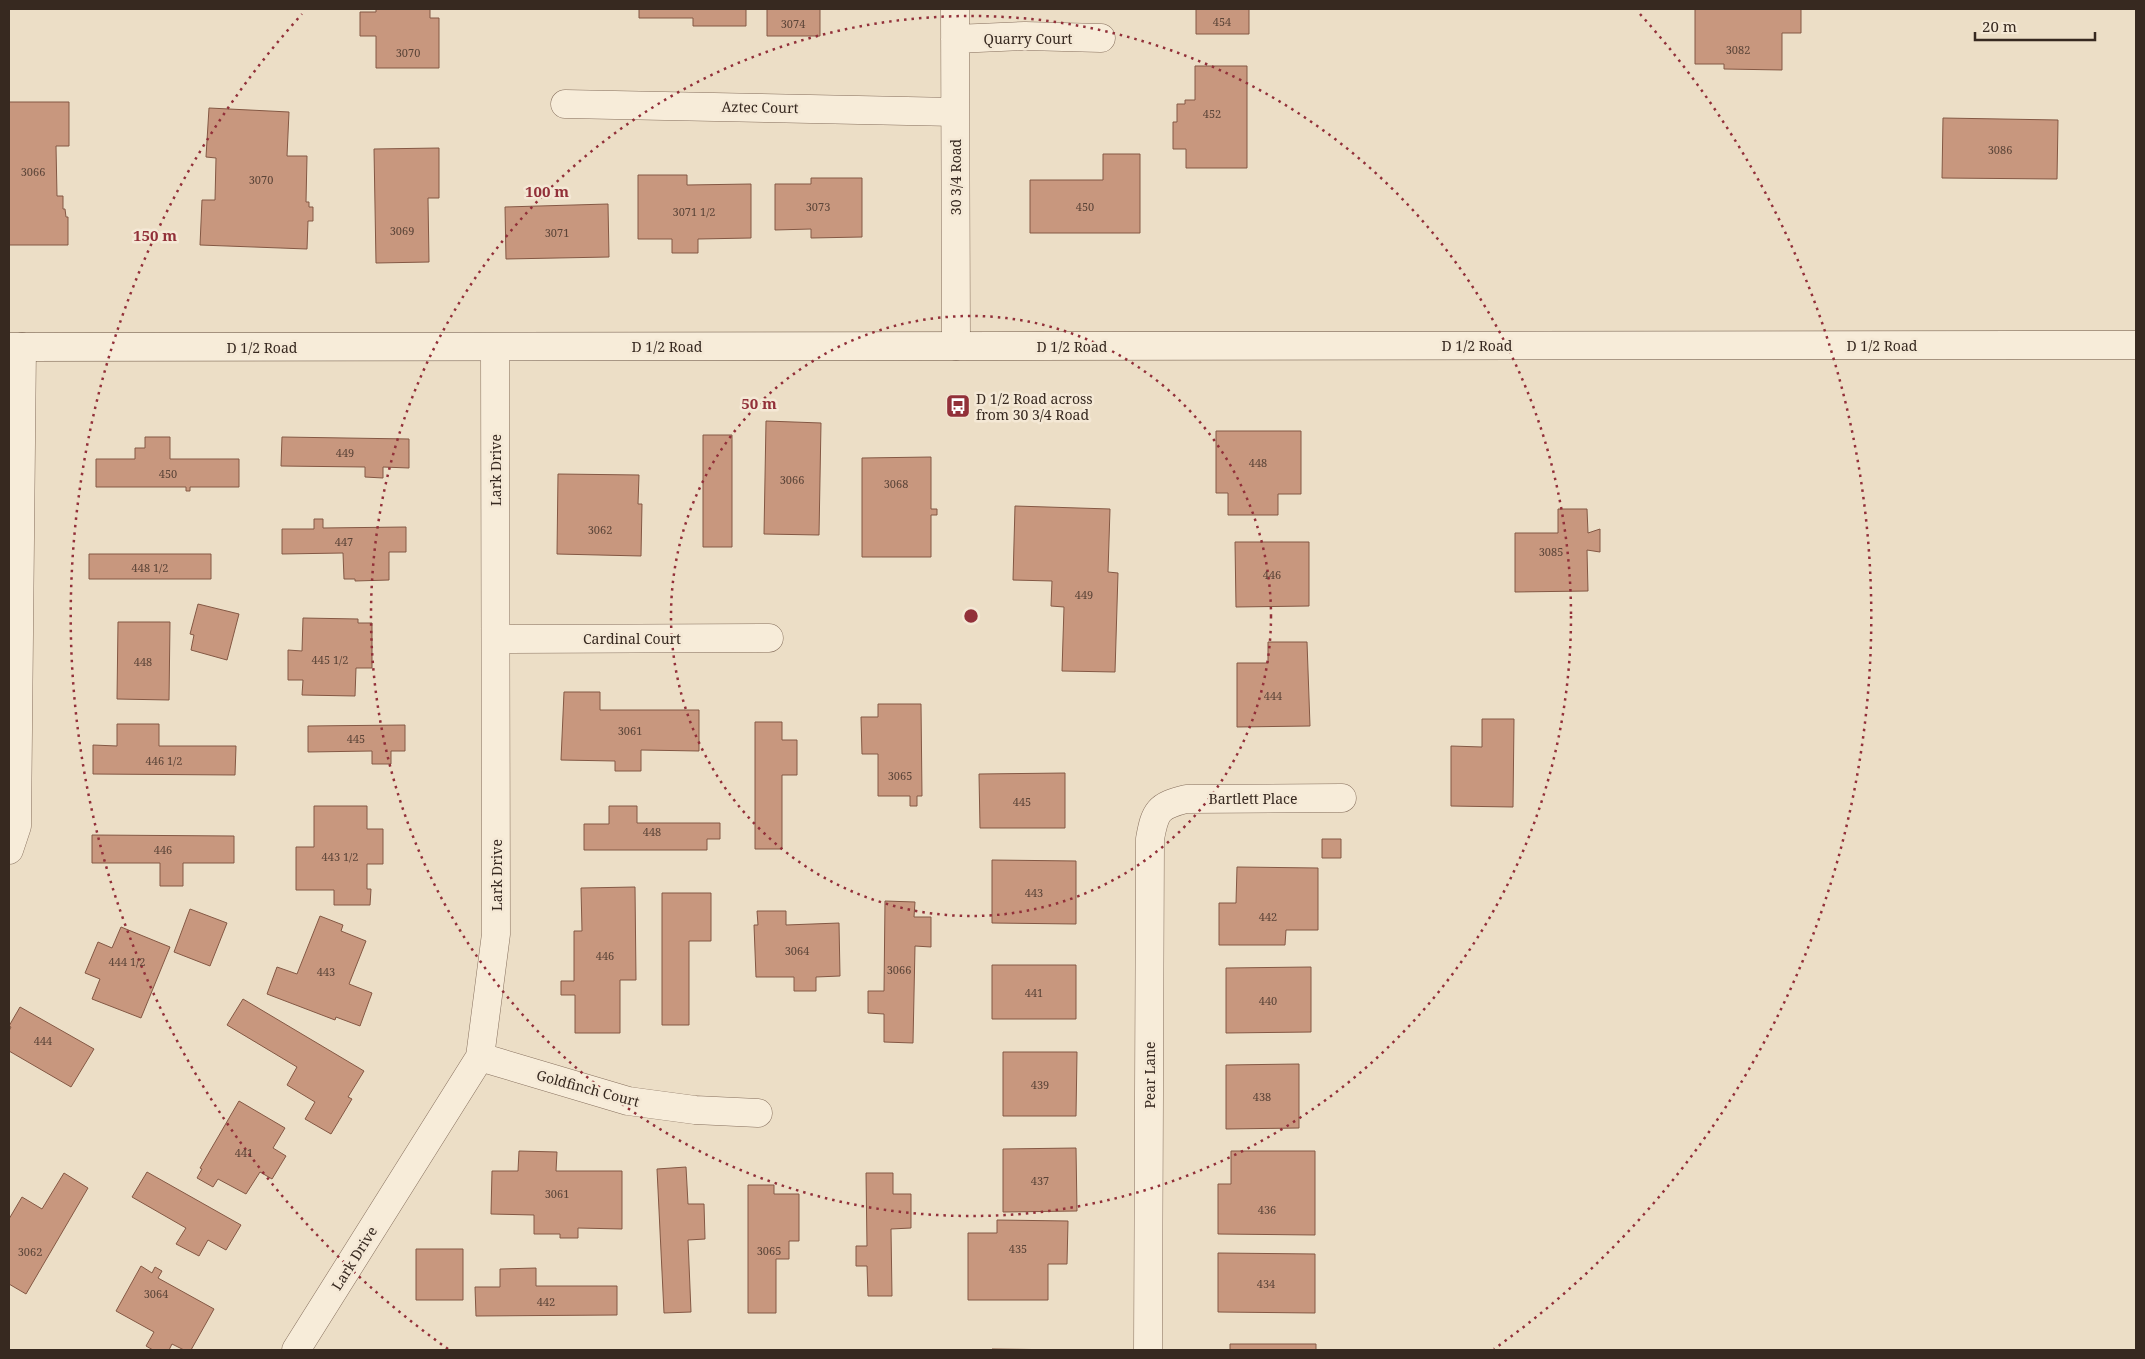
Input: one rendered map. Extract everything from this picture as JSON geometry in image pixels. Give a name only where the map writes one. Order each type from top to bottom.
[{"type":"street","name":"30 3/4 Road","points":[[954,9],[956,346]]},
{"type":"street","name":"Quarry Court","points":[[954,39],[1025,36],[1101,38]]},
{"type":"street","name":"Aztec Court","points":[[565,104],[955,112]]},
{"type":"street","name":"D 1/2 Road","points":[[15,347],[2136,345]]},
{"type":"street","points":[[9,850],[17,826],[15,347]]},
{"type":"street","name":"Lark Drive","points":[[296,1350],[480,1057],[496,934],[495,347]]},
{"type":"street","name":"Cardinal Court","points":[[496,639],[769,638]]},
{"type":"street","name":"Bartlett Place","points":[[1166,804],[1186,799],[1208,798],[1342,798]]},
{"type":"street","name":"Pear Lane","points":[[1148,1350],[1150,839],[1154,819],[1166,804]]},
{"type":"street","name":"Goldfinch Court","points":[[480,1057],[628,1101],[695,1110],[758,1113]]},
{"type":"building","points":[[376,9],[430,9],[430,18],[439,18],[439,68],[376,68],[376,36],[360,36],[360,12],[376,12]]},
{"type":"building","points":[[639,9],[746,9],[746,26],[693,26],[693,18],[639,18]]},
{"type":"building","points":[[767,9],[820,9],[820,36],[767,36]]},
{"type":"building","points":[[1196,9],[1249,9],[1249,34],[1196,34]]},
{"type":"building","points":[[1695,9],[1801,9],[1801,33],[1782,33],[1782,70],[1724,69],[1724,64],[1695,64]]},
{"type":"building","points":[[1195,66],[1247,66],[1247,168],[1186,168],[1186,149],[1173,149],[1173,122],[1177,122],[1177,104],[1185,104],[1185,100],[1195,100]]},
{"type":"building","points":[[9,102],[69,102],[69,146],[56,146],[57,196],[63,196],[63,209],[65,209],[66,217],[68,217],[68,245],[9,245]]},
{"type":"building","points":[[209,108],[289,112],[287,156],[307,156],[306,202],[309,202],[309,207],[313,207],[313,221],[308,221],[307,249],[200,245],[202,200],[215,200],[216,158],[206,157]]},
{"type":"building","points":[[1943,118],[2058,120],[2057,179],[1942,178]]},
{"type":"building","points":[[439,148],[439,198],[428,198],[429,262],[376,263],[374,149]]},
{"type":"building","points":[[1103,154],[1140,154],[1140,233],[1030,233],[1030,180],[1103,180]]},
{"type":"building","points":[[638,175],[687,175],[687,185],[751,184],[751,238],[698,239],[698,253],[672,253],[672,239],[638,239]]},
{"type":"building","points":[[811,178],[862,178],[862,237],[811,238],[811,229],[775,230],[775,184],[811,184]]},
{"type":"building","points":[[608,204],[609,257],[506,259],[505,207]]},
{"type":"building","points":[[766,421],[821,423],[819,535],[764,534]]},
{"type":"building","points":[[1216,431],[1301,431],[1301,494],[1278,494],[1278,515],[1228,515],[1228,493],[1216,493]]},
{"type":"building","points":[[703,435],[732,435],[732,547],[703,547]]},
{"type":"building","points":[[145,437],[170,437],[170,459],[239,459],[239,487],[190,487],[190,491],[186,491],[186,487],[96,487],[96,459],[135,459],[135,448],[145,448]]},
{"type":"building","points":[[282,437],[409,439],[409,468],[383,467],[383,478],[365,477],[365,467],[281,466]]},
{"type":"building","points":[[931,457],[931,509],[937,509],[937,515],[931,515],[931,557],[862,557],[862,458]]},
{"type":"building","points":[[558,474],[639,475],[638,504],[642,504],[641,556],[557,554]]},
{"type":"building","points":[[1015,506],[1110,509],[1108,572],[1118,573],[1115,672],[1062,671],[1064,607],[1051,606],[1052,581],[1013,580]]},
{"type":"building","points":[[1558,509],[1587,509],[1588,533],[1600,529],[1600,552],[1587,550],[1588,591],[1515,592],[1515,533],[1558,533]]},
{"type":"building","points":[[314,519],[323,519],[323,528],[406,527],[406,552],[389,552],[389,580],[355,581],[355,579],[344,579],[343,553],[282,554],[282,529],[314,529]]},
{"type":"building","points":[[1235,542],[1309,542],[1309,606],[1236,607]]},
{"type":"building","points":[[89,554],[211,554],[211,579],[89,579]]},
{"type":"building","points":[[198,604],[239,614],[227,660],[191,650],[194,635],[190,634]]},
{"type":"building","points":[[303,618],[358,619],[358,623],[372,623],[372,668],[356,668],[355,696],[302,695],[303,680],[288,680],[288,650],[302,651]]},
{"type":"building","points":[[118,622],[170,622],[169,700],[117,699]]},
{"type":"building","points":[[1268,642],[1307,642],[1310,726],[1237,727],[1237,663],[1268,663]]},
{"type":"building","points":[[564,692],[600,692],[600,710],[699,710],[699,751],[641,750],[641,771],[615,771],[615,761],[561,760]]},
{"type":"building","points":[[878,704],[921,704],[922,796],[917,796],[917,806],[910,806],[910,796],[878,796],[878,754],[862,754],[861,717],[878,717]]},
{"type":"building","points":[[1482,719],[1514,719],[1513,807],[1451,806],[1451,746],[1482,747]]},
{"type":"building","points":[[755,722],[782,722],[782,740],[797,740],[797,775],[782,775],[782,849],[755,849]]},
{"type":"building","points":[[117,724],[159,724],[159,746],[236,746],[235,775],[93,774],[93,745],[117,746]]},
{"type":"building","points":[[405,725],[405,751],[391,751],[391,764],[372,764],[372,751],[308,752],[308,726]]},
{"type":"building","points":[[1065,773],[1065,828],[980,828],[979,774]]},
{"type":"building","points":[[314,806],[367,806],[367,829],[383,829],[383,864],[367,864],[367,889],[371,889],[370,905],[334,905],[334,890],[296,890],[296,847],[314,847]]},
{"type":"building","points":[[609,806],[637,806],[637,823],[720,823],[720,839],[707,839],[707,850],[584,850],[584,824],[609,824]]},
{"type":"building","points":[[92,835],[234,836],[234,863],[183,863],[183,886],[160,886],[160,863],[92,863]]},
{"type":"building","points":[[1322,839],[1341,839],[1341,858],[1322,858]]},
{"type":"building","points":[[992,860],[1076,861],[1076,924],[992,923]]},
{"type":"building","points":[[1237,867],[1318,868],[1318,930],[1286,930],[1285,945],[1219,945],[1219,903],[1236,903]]},
{"type":"building","points":[[635,887],[636,980],[620,980],[620,1033],[575,1033],[575,995],[561,995],[561,981],[574,981],[574,931],[582,931],[581,888]]},
{"type":"building","points":[[662,893],[711,893],[711,941],[689,941],[689,1025],[662,1025]]},
{"type":"building","points":[[885,901],[915,902],[914,917],[931,917],[931,947],[915,946],[913,1043],[884,1042],[884,1014],[868,1013],[868,991],[884,991]]},
{"type":"building","points":[[190,909],[227,923],[210,966],[174,952]]},
{"type":"building","points":[[757,911],[786,911],[786,925],[839,923],[840,976],[816,977],[816,991],[794,991],[794,977],[756,977],[754,925],[758,925]]},
{"type":"building","points":[[320,916],[343,925],[341,931],[366,941],[349,984],[372,993],[360,1026],[336,1017],[335,1020],[267,994],[277,967],[297,974]]},
{"type":"building","points":[[121,927],[170,947],[141,1018],[92,999],[100,979],[85,973],[98,942],[112,948]]},
{"type":"building","points":[[992,965],[1076,965],[1076,1019],[992,1019]]},
{"type":"building","points":[[1311,967],[1311,1032],[1226,1033],[1226,968]]},
{"type":"building","points":[[243,999],[364,1071],[348,1097],[352,1099],[331,1134],[305,1119],[315,1102],[287,1085],[297,1067],[227,1025]]},
{"type":"building","points":[[20,1007],[94,1049],[71,1087],[9,1051],[9,1031],[11,1027],[9,1026]]},
{"type":"building","points":[[1003,1052],[1077,1052],[1076,1116],[1003,1116]]},
{"type":"building","points":[[1299,1064],[1299,1128],[1226,1129],[1226,1065]]},
{"type":"building","points":[[239,1101],[285,1128],[273,1148],[286,1156],[272,1179],[260,1172],[246,1194],[218,1179],[213,1187],[197,1178],[202,1169],[200,1168]]},
{"type":"building","points":[[1076,1148],[1077,1211],[1003,1212],[1003,1149]]},
{"type":"building","points":[[519,1151],[557,1152],[556,1171],[622,1171],[622,1229],[578,1228],[578,1238],[560,1238],[560,1234],[534,1234],[534,1215],[491,1214],[492,1171],[518,1171]]},
{"type":"building","points":[[1231,1151],[1315,1151],[1315,1235],[1218,1234],[1218,1184],[1231,1184]]},
{"type":"building","points":[[686,1167],[688,1204],[704,1204],[705,1239],[688,1240],[691,1312],[664,1313],[657,1169]]},
{"type":"building","points":[[147,1172],[241,1225],[226,1250],[208,1240],[199,1256],[176,1244],[186,1228],[132,1197]]},
{"type":"building","points":[[64,1173],[88,1188],[26,1294],[9,1284],[9,1219],[22,1197],[42,1209]]},
{"type":"building","points":[[866,1173],[893,1173],[893,1194],[911,1194],[911,1228],[891,1229],[892,1296],[868,1296],[867,1266],[856,1266],[856,1246],[867,1246]]},
{"type":"building","points":[[748,1185],[774,1185],[774,1194],[799,1194],[799,1241],[789,1241],[789,1259],[776,1259],[776,1313],[748,1313]]},
{"type":"building","points":[[997,1220],[1068,1221],[1067,1264],[1048,1264],[1048,1300],[968,1300],[968,1233],[997,1233]]},
{"type":"building","points":[[416,1249],[463,1249],[463,1300],[416,1300]]},
{"type":"building","points":[[1218,1253],[1315,1254],[1315,1313],[1218,1312]]},
{"type":"building","points":[[141,1266],[152,1273],[155,1267],[162,1271],[158,1278],[214,1309],[191,1350],[184,1350],[172,1344],[169,1350],[153,1350],[146,1346],[154,1332],[116,1311]]},
{"type":"building","points":[[536,1268],[536,1286],[617,1286],[617,1315],[476,1316],[475,1287],[500,1287],[500,1269]]},
{"type":"building","points":[[1230,1344],[1316,1344],[1316,1350],[1230,1350]]},
{"type":"building","points":[[992,1349],[1070,1350],[992,1350]]},
{"type":"place","name":"D 1/2 Road across from 30 3/4 Road","points":[[958,406]]}]
